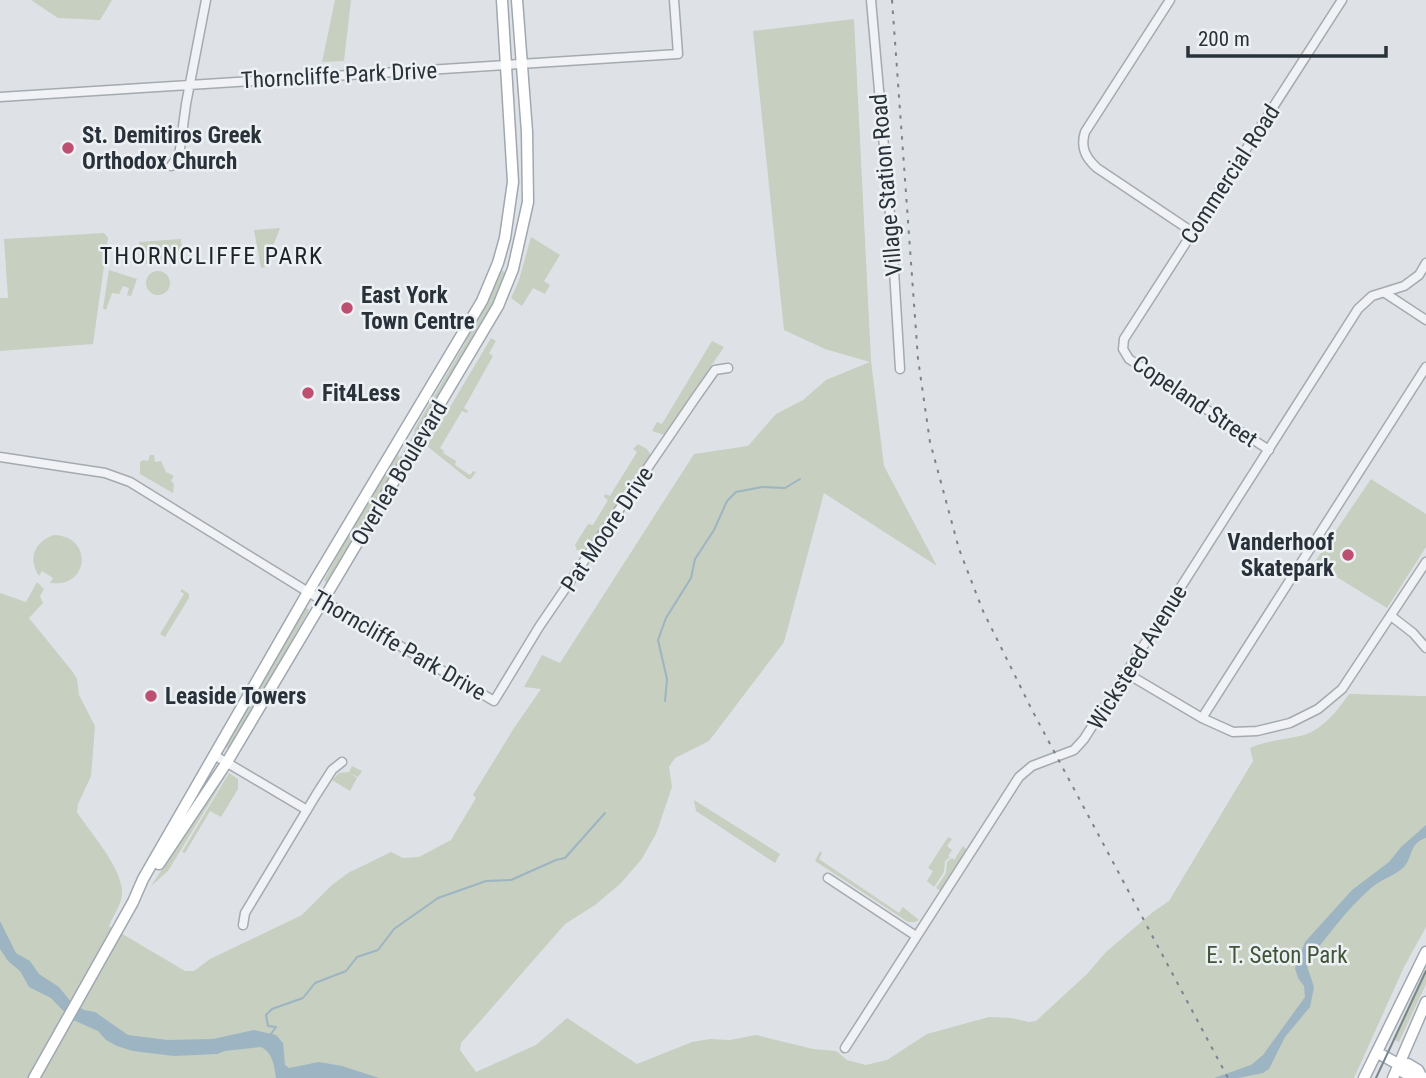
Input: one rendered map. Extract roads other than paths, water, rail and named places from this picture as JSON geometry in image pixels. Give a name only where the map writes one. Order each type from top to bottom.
[{"type":"main road","name":"Overlea Boulevard","points":[[133,902],[143,879],[308,592],[477,310],[498,263],[513,182],[502,0]]},
{"type":"main road","name":"Overlea Boulevard","points":[[34,1078],[133,902],[227,762],[491,319],[513,269],[528,202],[527,142],[517,0]]},
{"type":"main road","points":[[1364,1078],[1426,952]]},
{"type":"main road","points":[[1393,1078],[1426,1002]]},
{"type":"main road","points":[[1378,1053],[1398,1064],[1408,1064],[1418,1070],[1418,1078]]},
{"type":"street","points":[[171,166],[180,149],[206,0]]},
{"type":"street","name":"Thorncliffe Park Drive","points":[[0,97],[678,54],[674,0]]},
{"type":"street","name":"Village Station Road","points":[[871,0],[892,237],[900,369]]},
{"type":"street","points":[[1170,0],[1085,132],[1083,145],[1087,158],[1097,168],[1191,231]]},
{"type":"street","name":"Commercial Road","points":[[1123,349],[1124,340],[1191,231],[1342,0]]},
{"type":"street","name":"Wicksteed Avenue","points":[[845,1048],[1019,777],[1032,766],[1079,747],[1358,309],[1372,296],[1404,286],[1419,275],[1426,263]]},
{"type":"street","points":[[1385,293],[1426,320]]},
{"type":"street","name":"Copeland Street","points":[[1123,349],[1129,359],[1269,450]]},
{"type":"street","points":[[1202,718],[1426,367]]},
{"type":"street","name":"Pat Moore Drive","points":[[494,701],[696,397],[715,370],[728,368]]},
{"type":"street","name":"Thorncliffe Park Drive","points":[[0,457],[105,473],[130,482],[308,592],[494,701]]},
{"type":"street","points":[[1126,673],[1202,718],[1233,732],[1257,731],[1290,723],[1318,709],[1342,689],[1426,562]]},
{"type":"street","points":[[1391,617],[1413,633],[1426,648]]},
{"type":"street","points":[[214,755],[307,810]]},
{"type":"street","points":[[243,925],[245,914],[307,810],[332,770],[342,762]]},
{"type":"street","points":[[828,878],[916,936]]},
{"type":"water","points":[[1426,825],[1426,838],[1417,843],[1404,867],[1362,896],[1306,963],[1314,987],[1310,1007],[1285,1037],[1269,1069],[1263,1073],[1238,1078],[1214,1078],[1251,1065],[1263,1055],[1305,997],[1304,986],[1295,968],[1305,942],[1352,890],[1389,862],[1401,847]]},
{"type":"water","points":[[0,921],[16,953],[30,961],[39,974],[59,987],[72,1003],[84,1010],[95,1012],[128,1035],[168,1040],[213,1039],[254,1030],[276,1035],[283,1043],[285,1065],[289,1068],[319,1062],[379,1078],[276,1078],[274,1064],[261,1047],[217,1054],[174,1056],[133,1051],[117,1046],[106,1040],[98,1031],[71,1019],[51,998],[29,987],[20,971],[8,961],[0,949]]},
{"type":"waterway","points":[[665,701],[667,679],[658,640],[666,618],[691,578],[695,559],[714,530],[727,501],[736,492],[762,487],[785,488],[800,479]]},
{"type":"waterway","points":[[271,1034],[276,1027],[268,1026],[266,1015],[272,1009],[303,998],[315,983],[346,971],[357,957],[378,950],[394,929],[438,898],[486,881],[511,880],[565,858],[605,813]]},
{"type":"tram line","points":[[1376,1078],[1426,971]]},
{"type":"railway","points":[[892,0],[918,359],[930,442],[959,549],[983,611],[1033,712],[1228,1078]]},
{"type":"place","name":"St. Demitiros Greek Orthodox Church","points":[[68,148]]},
{"type":"place","name":"East York Town Centre","points":[[347,308]]},
{"type":"place","name":"Fit4Less","points":[[308,393]]},
{"type":"place","name":"Vanderhoof Skatepark","points":[[1348,555]]},
{"type":"place","name":"Leaside Towers","points":[[151,696]]},
{"type":"district","name":"THORNCLIFFE PARK","points":[[212,256]]},
{"type":"park label","name":"E. T. Seton Park","points":[[1277,955]]}]
